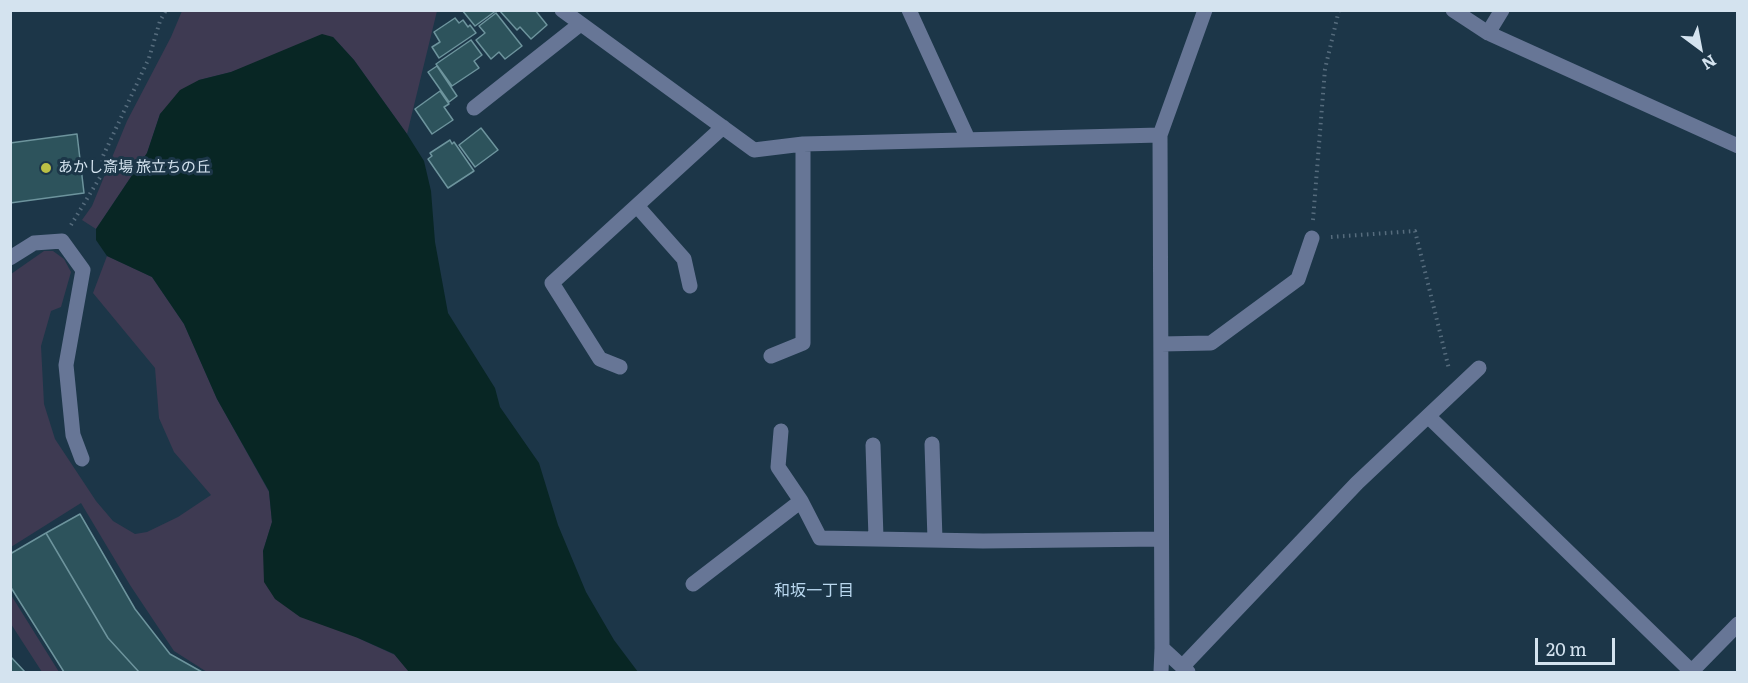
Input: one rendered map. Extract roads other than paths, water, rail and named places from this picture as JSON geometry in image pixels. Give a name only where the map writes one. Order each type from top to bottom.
[{"type":"street","points":[[562,10],[579,25],[754,150],[803,144],[1160,135]]},
{"type":"street","points":[[909,10],[969,139]]},
{"type":"street","points":[[1161,672],[1160,135],[1205,10]]},
{"type":"street","points":[[1453,10],[1488,33],[1737,146]]},
{"type":"street","points":[[1488,33],[1502,10]]},
{"type":"street","points":[[474,108],[579,25]]},
{"type":"street","points":[[620,367],[600,359],[552,283],[723,127]]},
{"type":"street","points":[[771,356],[803,343],[803,144]]},
{"type":"street","points":[[637,206],[684,260],[690,286]]},
{"type":"street","points":[[1161,344],[1211,343],[1298,279],[1312,238]]},
{"type":"street","points":[[10,258],[34,243],[62,241],[83,270],[66,364],[73,435],[82,459]]},
{"type":"street","points":[[1162,648],[1185,670],[1357,483],[1479,368]]},
{"type":"street","points":[[1429,417],[1691,672],[1737,624]]},
{"type":"street","points":[[781,431],[778,467],[801,501],[820,538],[935,540],[1161,538]]},
{"type":"street","points":[[932,444],[935,540]]},
{"type":"street","points":[[873,445],[876,538]]},
{"type":"street","points":[[693,584],[801,501]]},
{"type":"place","name":"あかし斎場 旅立ちの丘","points":[[46,168]]},
{"type":"district","name":"和坂一丁目","points":[[814,591]]}]
